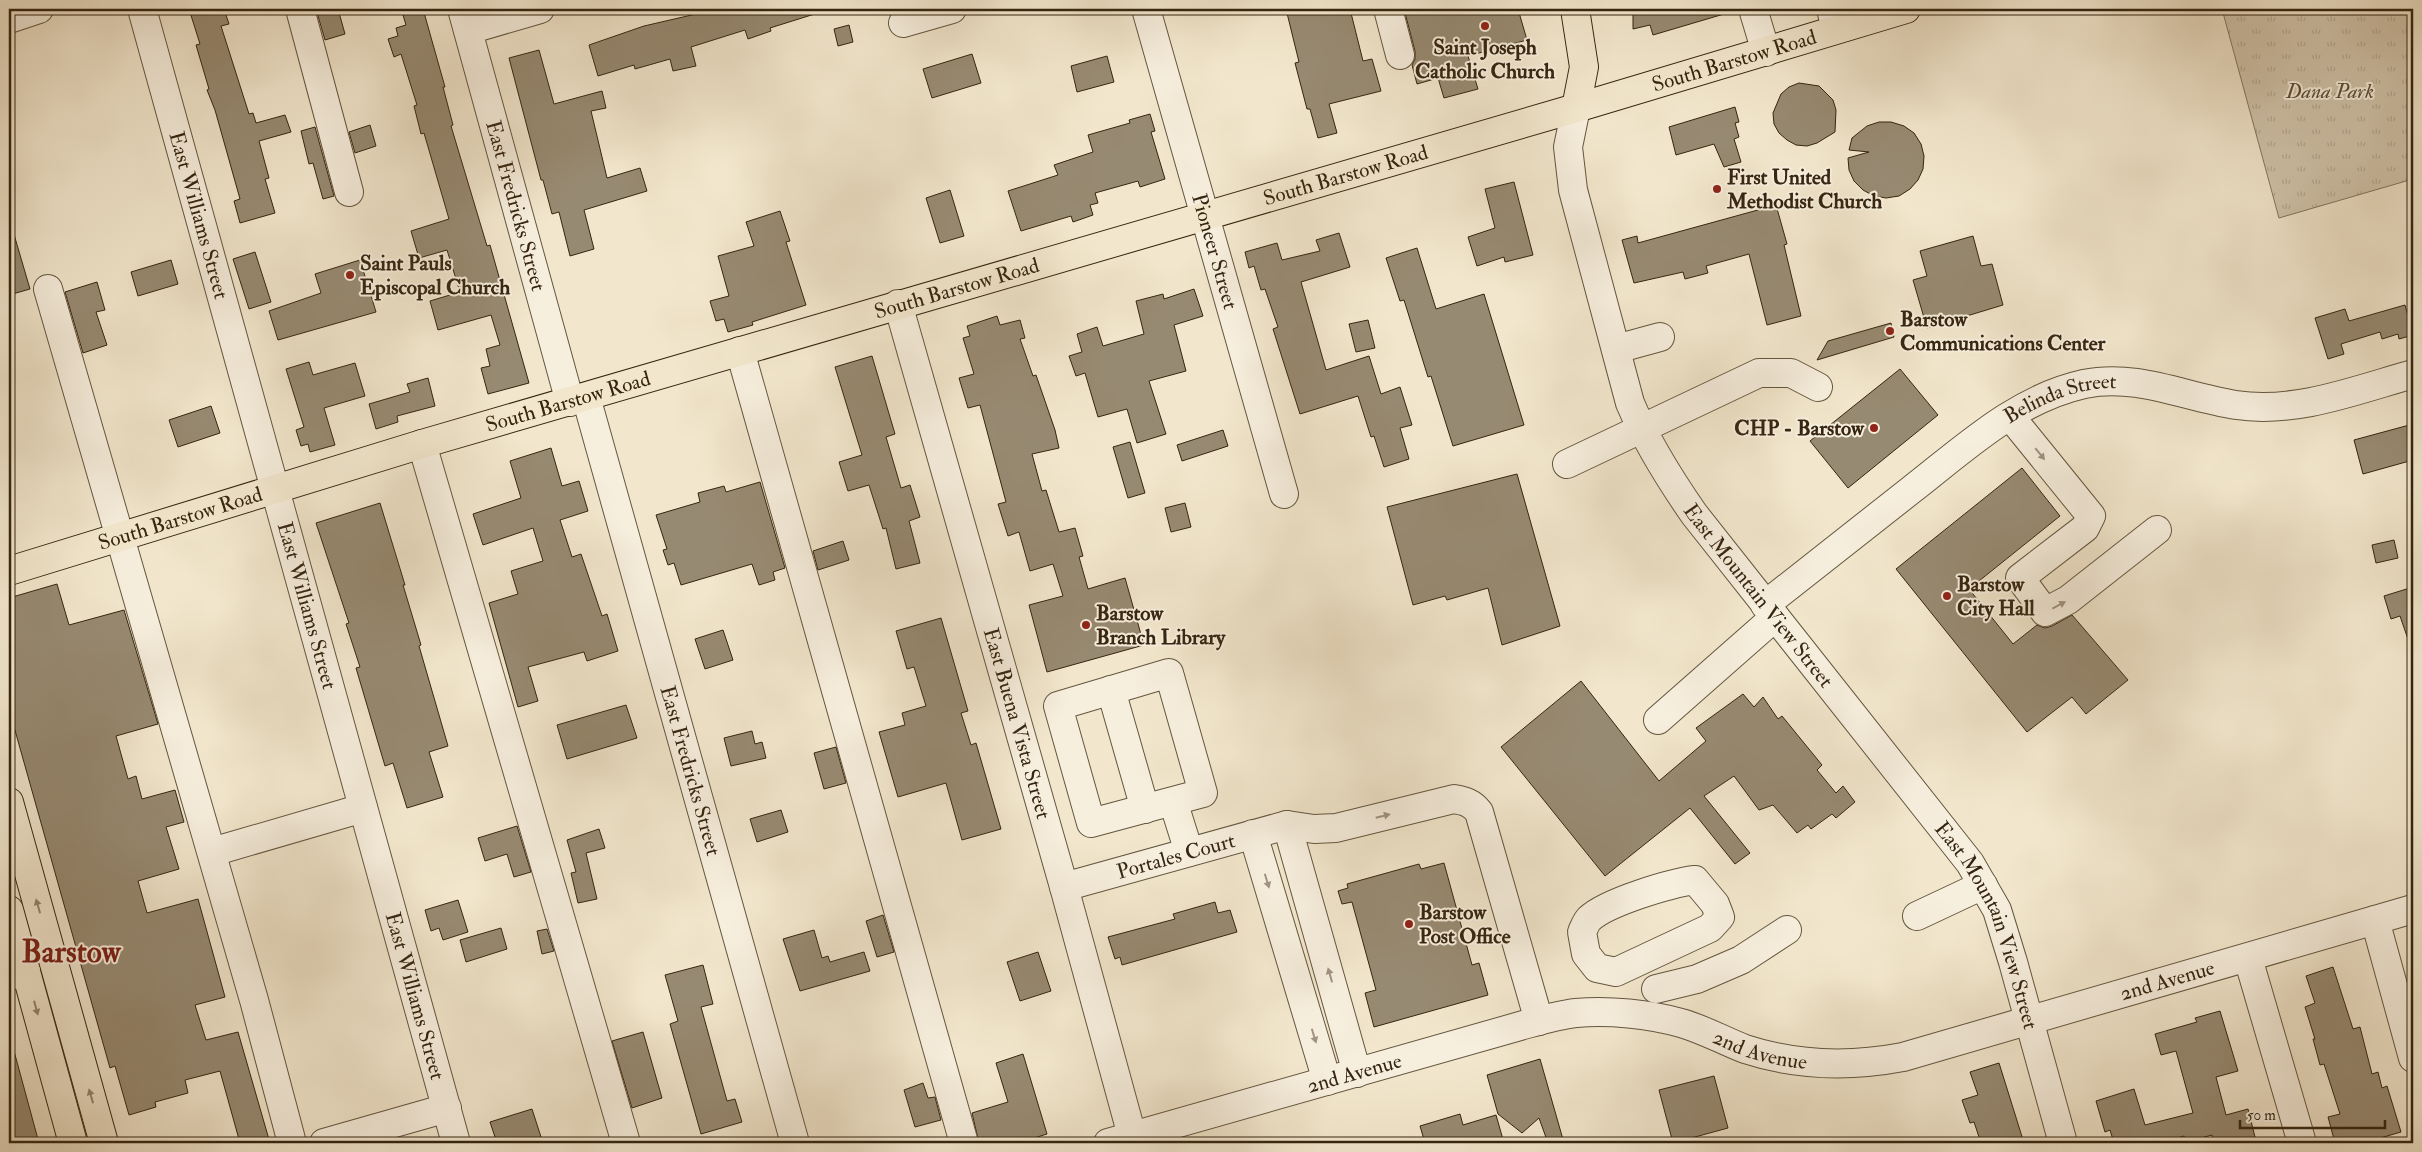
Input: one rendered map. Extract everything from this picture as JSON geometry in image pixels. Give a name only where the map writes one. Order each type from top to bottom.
[{"type":"main road","name":"East Mountain View Street","points":[[1575,9],[1584,67],[1576,108]]},
{"type":"main road","name":"South Barstow Road","points":[[9,571],[422,444],[1766,52],[1834,19],[1906,9]]},
{"type":"main road","points":[[9,802],[104,1143]]},
{"type":"main road","points":[[9,910],[17,974],[73,1143]]},
{"type":"street","points":[[9,19],[39,9]]},
{"type":"street","name":"East Williams Street","points":[[142,9],[456,1143]]},
{"type":"street","points":[[300,9],[348,192]]},
{"type":"street","points":[[465,19],[540,9]]},
{"type":"street","points":[[903,23],[952,9]]},
{"type":"street","name":"Pioneer Street","points":[[1146,9],[1284,494]]},
{"type":"street","points":[[1388,9],[1400,54]]},
{"type":"street","points":[[1753,9],[1766,52]]},
{"type":"street","name":"East Fredricks Street","points":[[465,19],[795,1143]]},
{"type":"street","name":"East Mountain View Street","points":[[1576,108],[1568,147],[1573,190],[1630,403],[1641,429],[1657,460],[1694,514],[1970,863],[1997,910],[2063,1143]]},
{"type":"street","points":[[48,289],[212,852],[292,1143]]},
{"type":"street","name":"East Buena Vista Street","points":[[898,304],[1064,887],[1124,1141]]},
{"type":"street","points":[[1616,349],[1660,337]]},
{"type":"street","points":[[740,351],[964,1143]]},
{"type":"street","points":[[1567,464],[1759,374],[1791,373],[1818,387]]},
{"type":"street","name":"Belinda Street","points":[[1658,720],[1770,611],[2010,416],[2041,397],[2084,384],[2120,381],[2148,384],[2236,405],[2278,407],[2312,402],[2413,374]]},
{"type":"street","points":[[2010,416],[2091,516],[2085,528],[2020,578],[2046,612],[2068,600],[2157,530]]},
{"type":"street","points":[[422,444],[626,1143]]},
{"type":"street","points":[[1169,672],[1203,793],[1173,801],[1091,823],[1058,706],[1169,672]]},
{"type":"street","points":[[1111,690],[1145,809]]},
{"type":"street","points":[[1357,1072],[1288,824],[1314,829],[1336,828],[1454,799],[1474,805],[1479,812],[1539,1021]]},
{"type":"street","points":[[1173,801],[1189,852]]},
{"type":"street","points":[[212,852],[363,808]]},
{"type":"street","name":"Portales Court","points":[[1064,887],[1288,824]]},
{"type":"street","points":[[1253,834],[1327,1081]]},
{"type":"street","points":[[1695,880],[1715,904],[1720,917],[1710,928],[1649,958],[1616,972],[1596,968],[1586,954],[1582,932],[1589,919],[1622,901],[1677,882],[1695,880]]},
{"type":"street","points":[[1917,916],[1983,885]]},
{"type":"street","name":"2nd Avenue","points":[[1124,1141],[1357,1072],[1574,1013],[1599,1012],[1681,1023],[1746,1049],[1788,1060],[1829,1064],[1870,1063],[1903,1057],[2028,1019],[2248,958],[2413,909]]},
{"type":"street","points":[[2375,920],[2413,1058]]},
{"type":"street","points":[[1656,990],[1697,979],[1741,960],[1787,930]]},
{"type":"street","points":[[1649,958],[1656,978],[1657,1019]]},
{"type":"street","points":[[2248,958],[2302,1143]]},
{"type":"street","points":[[324,1143],[447,1108]]},
{"type":"green space","name":"Dana Park","points":[[2222,9],[2413,9],[2413,179],[2279,218]]},
{"type":"building","points":[[189,9],[224,9],[229,24],[221,26],[249,114],[253,113],[256,123],[285,115],[291,132],[259,141],[269,178],[265,179],[275,213],[240,223],[234,201],[240,199],[215,110],[207,90],[209,89],[196,45],[200,44]]},
{"type":"building","points":[[316,9],[338,9],[345,34],[325,40]]},
{"type":"building","points":[[423,9],[445,87],[443,87],[453,125],[451,126],[487,246],[490,245],[529,383],[488,394],[481,368],[490,366],[486,349],[500,345],[491,315],[438,330],[430,301],[460,292],[447,250],[419,258],[411,231],[449,219],[424,133],[421,134],[414,106],[417,105],[401,54],[394,57],[388,39],[398,36],[396,28],[406,25],[403,15]]},
{"type":"building","points":[[694,9],[820,9],[821,12],[770,28],[771,31],[748,39],[745,30],[691,47],[696,66],[673,71],[670,59],[635,69],[634,65],[598,76],[589,45],[644,26],[696,14]]},
{"type":"building","points":[[1286,9],[1350,9],[1363,61],[1372,59],[1381,91],[1329,104],[1337,133],[1318,138],[1310,109],[1307,109],[1295,63],[1299,62]]},
{"type":"building","points":[[1404,9],[1518,9],[1527,40],[1468,56],[1478,89],[1444,98],[1438,78],[1417,84],[1412,65],[1415,59],[1415,51]]},
{"type":"building","points":[[1633,9],[1723,9],[1724,14],[1653,35],[1650,25],[1633,29]]},
{"type":"building","points":[[849,25],[853,42],[838,46],[834,29]]},
{"type":"building","points":[[539,50],[554,104],[602,91],[606,108],[591,111],[607,178],[640,168],[647,191],[584,210],[594,249],[570,256],[559,212],[552,214],[543,180],[541,180],[509,58]]},
{"type":"building","points":[[972,54],[981,83],[932,98],[923,69]]},
{"type":"building","points":[[1107,56],[1114,82],[1077,92],[1071,66]]},
{"type":"building","points":[[1799,83],[1819,86],[1833,100],[1836,110],[1835,132],[1817,143],[1807,146],[1796,145],[1787,140],[1779,133],[1774,124],[1773,113],[1781,94],[1789,87]]},
{"type":"building","points":[[1735,107],[1739,122],[1735,123],[1739,137],[1734,139],[1741,162],[1724,167],[1714,144],[1676,155],[1669,127]]},
{"type":"building","points":[[1150,114],[1155,131],[1151,132],[1165,179],[1140,187],[1138,181],[1095,193],[1098,203],[1090,205],[1093,215],[1073,222],[1071,216],[1021,231],[1008,191],[1058,175],[1054,165],[1093,152],[1088,135],[1130,123],[1129,120]]},
{"type":"building","points":[[1879,122],[1891,122],[1904,126],[1914,133],[1921,144],[1924,156],[1923,169],[1918,180],[1910,189],[1899,196],[1886,198],[1874,196],[1863,190],[1854,181],[1849,170],[1848,158],[1869,152],[1849,150],[1852,138],[1867,126]]},
{"type":"building","points":[[370,125],[376,146],[355,153],[349,132]]},
{"type":"building","points":[[315,127],[334,196],[323,199],[313,163],[309,164],[301,131]]},
{"type":"building","points":[[1514,182],[1533,255],[1505,262],[1504,257],[1477,266],[1468,237],[1495,228],[1485,189]]},
{"type":"building","points":[[950,190],[964,236],[940,243],[926,198]]},
{"type":"building","points":[[1776,205],[1787,244],[1784,245],[1801,316],[1767,325],[1749,254],[1706,266],[1708,273],[1685,279],[1683,272],[1634,283],[1622,240],[1637,236],[1638,243]]},
{"type":"building","points":[[780,211],[790,241],[786,242],[806,305],[752,322],[753,325],[728,332],[724,319],[716,321],[710,301],[729,296],[718,256],[754,246],[746,222]]},
{"type":"building","points":[[13,231],[30,289],[9,295],[9,232]]},
{"type":"building","points":[[1339,233],[1350,267],[1301,282],[1326,370],[1369,356],[1381,394],[1400,387],[1412,425],[1400,428],[1409,459],[1384,467],[1374,436],[1371,437],[1358,396],[1300,414],[1273,329],[1278,327],[1265,289],[1261,290],[1254,266],[1249,268],[1245,252],[1277,243],[1282,260],[1320,251],[1316,240]]},
{"type":"building","points":[[1973,236],[1981,266],[1992,264],[2003,305],[1927,328],[1913,280],[1927,276],[1920,251]]},
{"type":"building","points":[[1417,248],[1436,309],[1484,294],[1524,425],[1453,446],[1431,376],[1428,377],[1404,300],[1400,301],[1386,258]]},
{"type":"building","points":[[255,252],[271,302],[249,309],[233,259]]},
{"type":"building","points":[[171,260],[178,284],[138,296],[131,272]]},
{"type":"building","points":[[360,260],[376,312],[278,340],[269,311],[321,293],[315,274]]},
{"type":"building","points":[[97,282],[105,310],[96,312],[107,345],[83,353],[65,292]]},
{"type":"building","points":[[1194,289],[1203,316],[1174,325],[1186,371],[1149,381],[1166,434],[1137,443],[1127,409],[1098,417],[1085,373],[1076,376],[1069,356],[1082,352],[1077,334],[1097,327],[1103,346],[1144,334],[1136,301],[1163,294],[1164,299]]},
{"type":"building","points":[[2405,305],[2413,335],[2399,339],[2398,334],[2382,339],[2380,332],[2341,344],[2344,354],[2328,359],[2315,318],[2345,309],[2349,321]]},
{"type":"building","points":[[997,316],[1000,325],[1020,320],[1025,338],[1020,339],[1033,376],[1036,375],[1055,430],[1059,448],[1032,454],[1042,491],[1046,490],[1059,532],[1075,528],[1083,556],[1079,557],[1088,589],[1125,578],[1144,645],[1047,672],[1029,605],[1063,596],[1053,564],[1030,571],[1019,532],[1008,536],[998,504],[1006,502],[980,405],[968,408],[959,378],[974,374],[963,338],[970,336],[967,326]]},
{"type":"building","points":[[1368,320],[1375,348],[1356,352],[1349,324]]},
{"type":"building","points":[[1891,323],[1894,337],[1817,360],[1828,341]]},
{"type":"building","points":[[872,356],[895,434],[886,437],[901,488],[910,485],[920,517],[909,521],[920,563],[896,569],[886,528],[883,529],[869,485],[848,491],[839,462],[862,455],[835,367]]},
{"type":"building","points":[[309,362],[313,375],[355,363],[365,396],[324,408],[335,445],[310,452],[308,444],[301,446],[296,430],[304,427],[286,369]]},
{"type":"building","name":"CHP - Barstow","points":[[1900,369],[1938,415],[1848,488],[1810,441]]},
{"type":"building","points":[[428,378],[435,406],[397,416],[398,422],[376,429],[369,404],[410,392],[407,384]]},
{"type":"building","points":[[211,406],[220,433],[178,447],[169,420]]},
{"type":"building","points":[[2413,424],[2413,460],[2363,474],[2354,440]]},
{"type":"building","points":[[1223,430],[1228,446],[1182,461],[1177,445]]},
{"type":"building","points":[[1130,442],[1145,493],[1128,498],[1113,447]]},
{"type":"building","points":[[551,448],[562,486],[579,481],[588,511],[560,520],[572,557],[581,554],[602,616],[607,614],[618,651],[587,661],[584,652],[528,667],[538,701],[518,707],[489,603],[518,594],[511,571],[543,561],[533,528],[483,545],[473,514],[521,498],[510,461]]},
{"type":"building","name":"Barstow City Hall","points":[[2022,468],[2060,516],[1969,589],[2013,644],[2037,625],[2045,628],[2052,626],[2072,615],[2128,680],[2086,714],[2072,697],[2027,732],[1896,569]]},
{"type":"building","points":[[1517,474],[1560,626],[1502,645],[1488,588],[1447,600],[1445,596],[1413,605],[1387,507]]},
{"type":"building","points":[[760,482],[785,568],[773,572],[775,580],[759,585],[752,564],[681,585],[674,563],[668,565],[663,550],[667,549],[656,515],[700,502],[698,493],[724,486],[726,492]]},
{"type":"building","points":[[380,503],[405,585],[403,585],[421,645],[419,646],[448,746],[429,752],[443,797],[407,808],[393,763],[385,766],[356,668],[360,667],[346,624],[349,623],[316,523]]},
{"type":"building","points":[[1185,503],[1191,527],[1171,532],[1165,508]]},
{"type":"building","points":[[2394,540],[2398,558],[2376,563],[2372,545]]},
{"type":"building","points":[[843,541],[849,560],[818,570],[813,551]]},
{"type":"building","points":[[57,584],[69,625],[124,610],[158,724],[116,736],[128,779],[136,776],[142,799],[175,790],[184,822],[166,827],[179,869],[138,881],[147,913],[198,899],[225,997],[195,1005],[206,1040],[238,1032],[270,1143],[240,1143],[220,1071],[185,1080],[188,1093],[155,1102],[156,1107],[129,1115],[115,1066],[110,1068],[9,709],[9,598]]},
{"type":"building","points":[[2413,587],[2413,645],[2410,645],[2400,616],[2391,619],[2384,596]]},
{"type":"building","points":[[941,618],[968,711],[961,713],[971,745],[976,743],[1001,829],[962,840],[946,783],[898,797],[879,732],[905,725],[902,713],[926,706],[914,667],[907,669],[896,631]]},
{"type":"building","points":[[723,630],[733,660],[705,669],[695,639]]},
{"type":"building","points":[[1581,681],[1659,781],[1706,741],[1696,728],[1743,694],[1754,707],[1763,697],[1778,719],[1782,716],[1822,765],[1817,770],[1836,793],[1843,786],[1855,802],[1836,818],[1832,814],[1811,829],[1808,825],[1797,833],[1773,805],[1759,810],[1734,776],[1704,796],[1750,853],[1735,864],[1690,808],[1605,876],[1501,747]]},
{"type":"building","points":[[626,705],[637,738],[567,759],[557,725]]},
{"type":"building","points":[[752,731],[755,744],[762,742],[766,758],[731,766],[724,738]]},
{"type":"building","points":[[836,747],[846,783],[824,789],[814,753]]},
{"type":"building","points":[[781,810],[788,832],[757,842],[750,819]]},
{"type":"building","points":[[517,826],[531,872],[514,877],[507,854],[485,861],[478,838]]},
{"type":"building","points":[[599,829],[605,848],[586,853],[597,899],[578,903],[571,873],[576,872],[567,840]]},
{"type":"building","name":"Barstow Post Office","points":[[1444,863],[1472,965],[1479,963],[1488,995],[1374,1027],[1365,993],[1376,990],[1352,902],[1342,904],[1338,891],[1348,888],[1347,884],[1419,864],[1421,869]]},
{"type":"building","points":[[458,900],[468,932],[443,940],[439,928],[431,931],[425,910]]},
{"type":"building","points":[[1215,902],[1218,913],[1230,910],[1237,932],[1122,965],[1120,957],[1115,959],[1108,937],[1175,919],[1173,914]]},
{"type":"building","points":[[883,915],[894,952],[877,957],[866,921]]},
{"type":"building","points":[[501,928],[507,949],[466,962],[460,940]]},
{"type":"building","points":[[547,929],[554,951],[542,954],[537,931]]},
{"type":"building","points":[[814,930],[822,958],[828,956],[830,962],[864,952],[870,971],[800,991],[783,939]]},
{"type":"building","points":[[1038,952],[1051,991],[1020,1001],[1007,962]]},
{"type":"building","points":[[703,965],[713,1004],[701,1007],[727,1101],[735,1099],[742,1122],[701,1134],[670,1024],[678,1021],[665,975]]},
{"type":"building","points":[[2333,967],[2353,1029],[2360,1027],[2372,1074],[2378,1072],[2382,1088],[2387,1086],[2401,1132],[2363,1143],[2335,1143],[2328,1117],[2340,1114],[2324,1064],[2320,1065],[2313,1039],[2315,1039],[2305,1007],[2315,1003],[2306,976]]},
{"type":"building","points":[[2220,1011],[2238,1071],[2216,1077],[2226,1115],[2248,1109],[2255,1137],[2231,1143],[2214,1143],[2212,1135],[2186,1142],[2184,1136],[2162,1143],[2114,1143],[2110,1130],[2105,1132],[2096,1101],[2134,1089],[2145,1125],[2193,1113],[2176,1051],[2161,1055],[2155,1034],[2197,1022],[2195,1018]]},
{"type":"building","points":[[643,1032],[662,1098],[632,1108],[612,1041]]},
{"type":"building","points":[[14,1051],[39,1143],[9,1143],[9,1052]]},
{"type":"building","points":[[1023,1054],[1047,1134],[1018,1143],[979,1143],[972,1113],[1008,1102],[996,1063]]},
{"type":"building","points":[[1540,1059],[1564,1143],[1548,1143],[1539,1118],[1522,1133],[1498,1114],[1487,1075]]},
{"type":"building","points":[[1999,1063],[2024,1143],[1981,1143],[1974,1122],[1970,1123],[1962,1100],[1978,1095],[1970,1072]]},
{"type":"building","points":[[1714,1076],[1728,1128],[1673,1143],[1659,1090]]},
{"type":"building","points":[[923,1083],[928,1098],[935,1097],[941,1120],[915,1127],[904,1090]]},
{"type":"building","points":[[532,1109],[541,1137],[522,1143],[497,1143],[490,1122]]},
{"type":"building","points":[[1460,1114],[1463,1125],[1496,1115],[1504,1143],[1425,1143],[1420,1126]]},
{"type":"place","name":"Saint Joseph Catholic Church","points":[[1485,26]]},
{"type":"place","name":"First United Methodist Church","points":[[1717,189]]},
{"type":"place","name":"Saint Pauls Episcopal Church","points":[[350,275]]},
{"type":"place","name":"Barstow Communications Center","points":[[1890,331]]},
{"type":"place","name":"CHP - Barstow","points":[[1874,428]]},
{"type":"place","name":"Barstow City Hall","points":[[1947,596]]},
{"type":"place","name":"Barstow Branch Library","points":[[1086,625]]},
{"type":"place","name":"Barstow Post Office","points":[[1409,924]]},
{"type":"district","name":"Barstow","points":[[71,951]]}]
